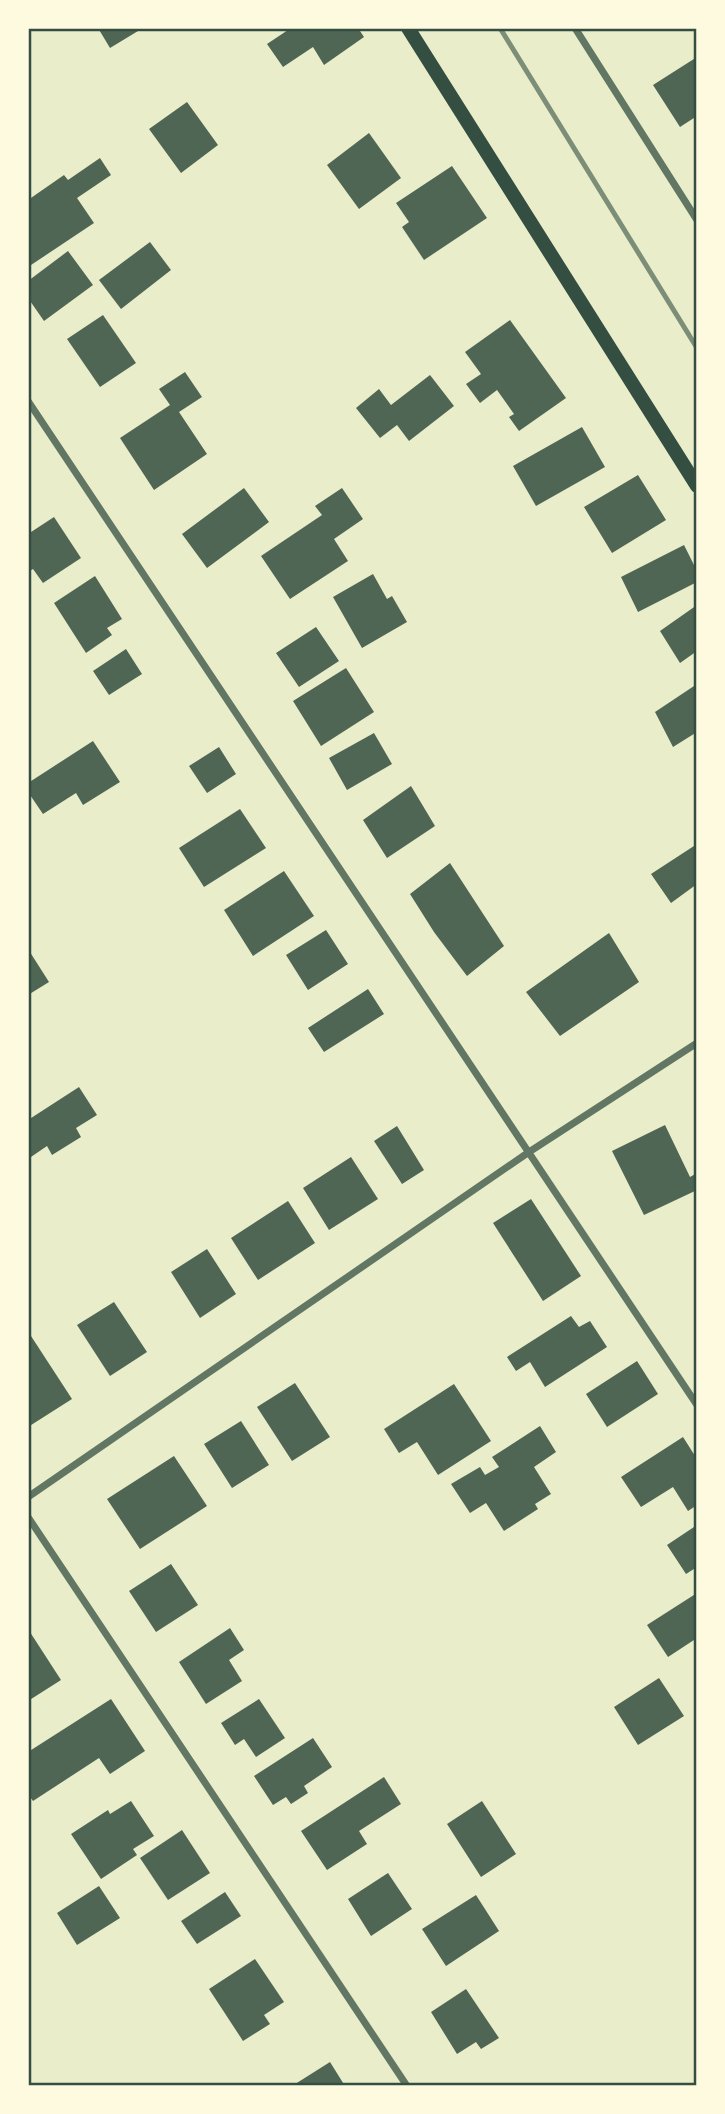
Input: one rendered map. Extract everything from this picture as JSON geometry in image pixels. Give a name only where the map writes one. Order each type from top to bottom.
[{"type":"main road","points":[[408,28],[697,486]]},
{"type":"street","points":[[575,28],[697,220]]},
{"type":"street","points":[[28,401],[697,1405]]},
{"type":"street","points":[[28,1497],[529,1152],[697,1043]]},
{"type":"street","points":[[28,1517],[407,2086]]},
{"type":"building","points":[[98,28],[143,28],[110,48]]},
{"type":"building","points":[[291,28],[358,28],[364,37],[324,65],[313,47],[283,67],[267,44]]},
{"type":"building","points":[[697,57],[697,116],[680,127],[653,85]]},
{"type":"building","points":[[187,102],[218,145],[181,173],[149,129]]},
{"type":"building","points":[[369,133],[401,178],[359,209],[327,165]]},
{"type":"building","points":[[100,158],[111,175],[77,198],[94,223],[28,267],[28,200],[64,175],[68,180]]},
{"type":"building","points":[[452,166],[487,218],[424,260],[402,227],[409,222],[396,203]]},
{"type":"building","points":[[150,242],[171,270],[121,309],[99,280]]},
{"type":"building","points":[[68,251],[93,285],[44,321],[28,298],[28,281]]},
{"type":"building","points":[[103,315],[136,363],[100,387],[67,339]]},
{"type":"building","points":[[510,320],[566,398],[519,431],[509,417],[514,414],[497,390],[480,403],[466,384],[481,374],[465,352]]},
{"type":"building","points":[[185,372],[202,397],[179,412],[207,454],[154,490],[120,438],[170,405],[159,389]]},
{"type":"building","points":[[430,375],[454,406],[409,441],[397,425],[380,438],[356,408],[379,389],[391,405]]},
{"type":"building","points":[[582,427],[605,467],[536,506],[513,466]]},
{"type":"building","points":[[638,475],[666,520],[612,553],[584,507]]},
{"type":"building","points":[[244,488],[269,522],[207,568],[182,534]]},
{"type":"building","points":[[342,488],[363,519],[334,539],[348,561],[290,599],[261,556],[322,515],[315,506]]},
{"type":"building","points":[[54,517],[81,558],[43,583],[33,569],[28,572],[28,534]]},
{"type":"building","points":[[684,545],[697,571],[697,582],[638,612],[621,577]]},
{"type":"building","points":[[373,574],[387,599],[392,596],[407,622],[362,648],[333,597]]},
{"type":"building","points":[[95,576],[122,619],[107,628],[112,635],[86,653],[54,603]]},
{"type":"building","points":[[697,605],[697,651],[680,663],[660,631]]},
{"type":"building","points":[[316,627],[339,661],[299,687],[276,653]]},
{"type":"building","points":[[126,649],[142,674],[109,695],[93,671]]},
{"type":"building","points":[[346,668],[374,712],[321,746],[293,701]]},
{"type":"building","points":[[697,684],[697,732],[673,747],[655,712]]},
{"type":"building","points":[[374,733],[392,764],[347,790],[329,758]]},
{"type":"building","points":[[93,741],[120,782],[83,805],[76,793],[43,814],[28,792],[28,783]]},
{"type":"building","points":[[219,747],[236,774],[207,793],[189,766]]},
{"type":"building","points":[[411,786],[435,826],[387,858],[363,820]]},
{"type":"building","points":[[240,809],[266,848],[204,887],[179,848]]},
{"type":"building","points":[[697,844],[697,884],[671,903],[651,874]]},
{"type":"building","points":[[450,863],[504,946],[467,976],[410,894]]},
{"type":"building","points":[[284,871],[314,916],[253,956],[224,910]]},
{"type":"building","points":[[326,930],[348,964],[308,990],[286,955]]},
{"type":"building","points":[[609,933],[639,982],[560,1036],[526,992]]},
{"type":"building","points":[[28,949],[49,982],[28,995]]},
{"type":"building","points":[[368,989],[384,1014],[324,1052],[308,1028]]},
{"type":"building","points":[[79,1087],[97,1115],[76,1128],[81,1137],[52,1155],[47,1146],[28,1159],[28,1120]]},
{"type":"building","points":[[665,1125],[690,1177],[697,1173],[697,1190],[644,1215],[612,1151]]},
{"type":"building","points":[[397,1126],[424,1170],[402,1184],[374,1141]]},
{"type":"building","points":[[351,1157],[378,1199],[329,1230],[303,1188]]},
{"type":"building","points":[[531,1199],[581,1276],[543,1301],[493,1223]]},
{"type":"building","points":[[288,1201],[315,1243],[258,1280],[231,1238]]},
{"type":"building","points":[[207,1249],[236,1294],[200,1318],[171,1272]]},
{"type":"building","points":[[114,1302],[147,1352],[110,1376],[77,1325]]},
{"type":"building","points":[[571,1316],[579,1327],[590,1321],[607,1347],[545,1387],[530,1362],[516,1371],[507,1357]]},
{"type":"building","points":[[31,1336],[72,1399],[28,1427],[28,1338]]},
{"type":"building","points":[[637,1361],[658,1394],[607,1427],[586,1394]]},
{"type":"building","points":[[295,1383],[330,1437],[292,1461],[257,1407]]},
{"type":"building","points":[[454,1384],[491,1441],[438,1475],[417,1442],[399,1453],[384,1429]]},
{"type":"building","points":[[241,1421],[269,1465],[232,1488],[204,1444]]},
{"type":"building","points":[[540,1426],[556,1452],[534,1467],[551,1494],[535,1504],[538,1509],[504,1531],[486,1503],[470,1513],[451,1484],[480,1467],[485,1475],[499,1467],[492,1457]]},
{"type":"building","points":[[683,1437],[697,1459],[697,1505],[688,1511],[673,1487],[641,1507],[621,1477]]},
{"type":"building","points":[[174,1456],[207,1506],[140,1549],[107,1499]]},
{"type":"building","points":[[697,1525],[697,1567],[686,1574],[667,1545]]},
{"type":"building","points":[[171,1564],[198,1605],[156,1632],[129,1591]]},
{"type":"building","points":[[697,1593],[697,1638],[668,1657],[647,1625]]},
{"type":"building","points":[[230,1628],[244,1650],[229,1660],[242,1681],[206,1704],[179,1662]]},
{"type":"building","points":[[28,1629],[61,1680],[28,1701]]},
{"type":"building","points":[[659,1678],[684,1716],[638,1745],[614,1707]]},
{"type":"building","points":[[111,1699],[145,1751],[110,1774],[99,1758],[33,1801],[28,1794],[28,1752]]},
{"type":"building","points":[[259,1699],[285,1738],[256,1757],[244,1739],[235,1745],[221,1723]]},
{"type":"building","points":[[313,1738],[332,1767],[304,1786],[308,1793],[291,1804],[286,1797],[273,1805],[254,1776]]},
{"type":"building","points":[[384,1777],[401,1804],[359,1831],[367,1844],[327,1870],[301,1831]]},
{"type":"building","points":[[131,1801],[154,1836],[133,1849],[137,1855],[101,1879],[71,1834],[108,1810],[110,1814]]},
{"type":"building","points":[[482,1801],[516,1854],[481,1877],[447,1824]]},
{"type":"building","points":[[182,1830],[210,1873],[168,1900],[140,1858]]},
{"type":"building","points":[[388,1873],[412,1909],[371,1936],[348,1899]]},
{"type":"building","points":[[99,1886],[120,1918],[77,1945],[57,1913]]},
{"type":"building","points":[[225,1892],[241,1916],[197,1944],[181,1921]]},
{"type":"building","points":[[476,1895],[499,1931],[446,1966],[422,1929]]},
{"type":"building","points":[[255,1959],[284,2002],[264,2015],[270,2024],[243,2041],[209,1989]]},
{"type":"building","points":[[466,1989],[499,2038],[481,2049],[476,2042],[457,2054],[431,2012]]},
{"type":"building","points":[[330,2062],[345,2086],[292,2086]]},
{"type":"railway","points":[[500,28],[697,348]]}]
